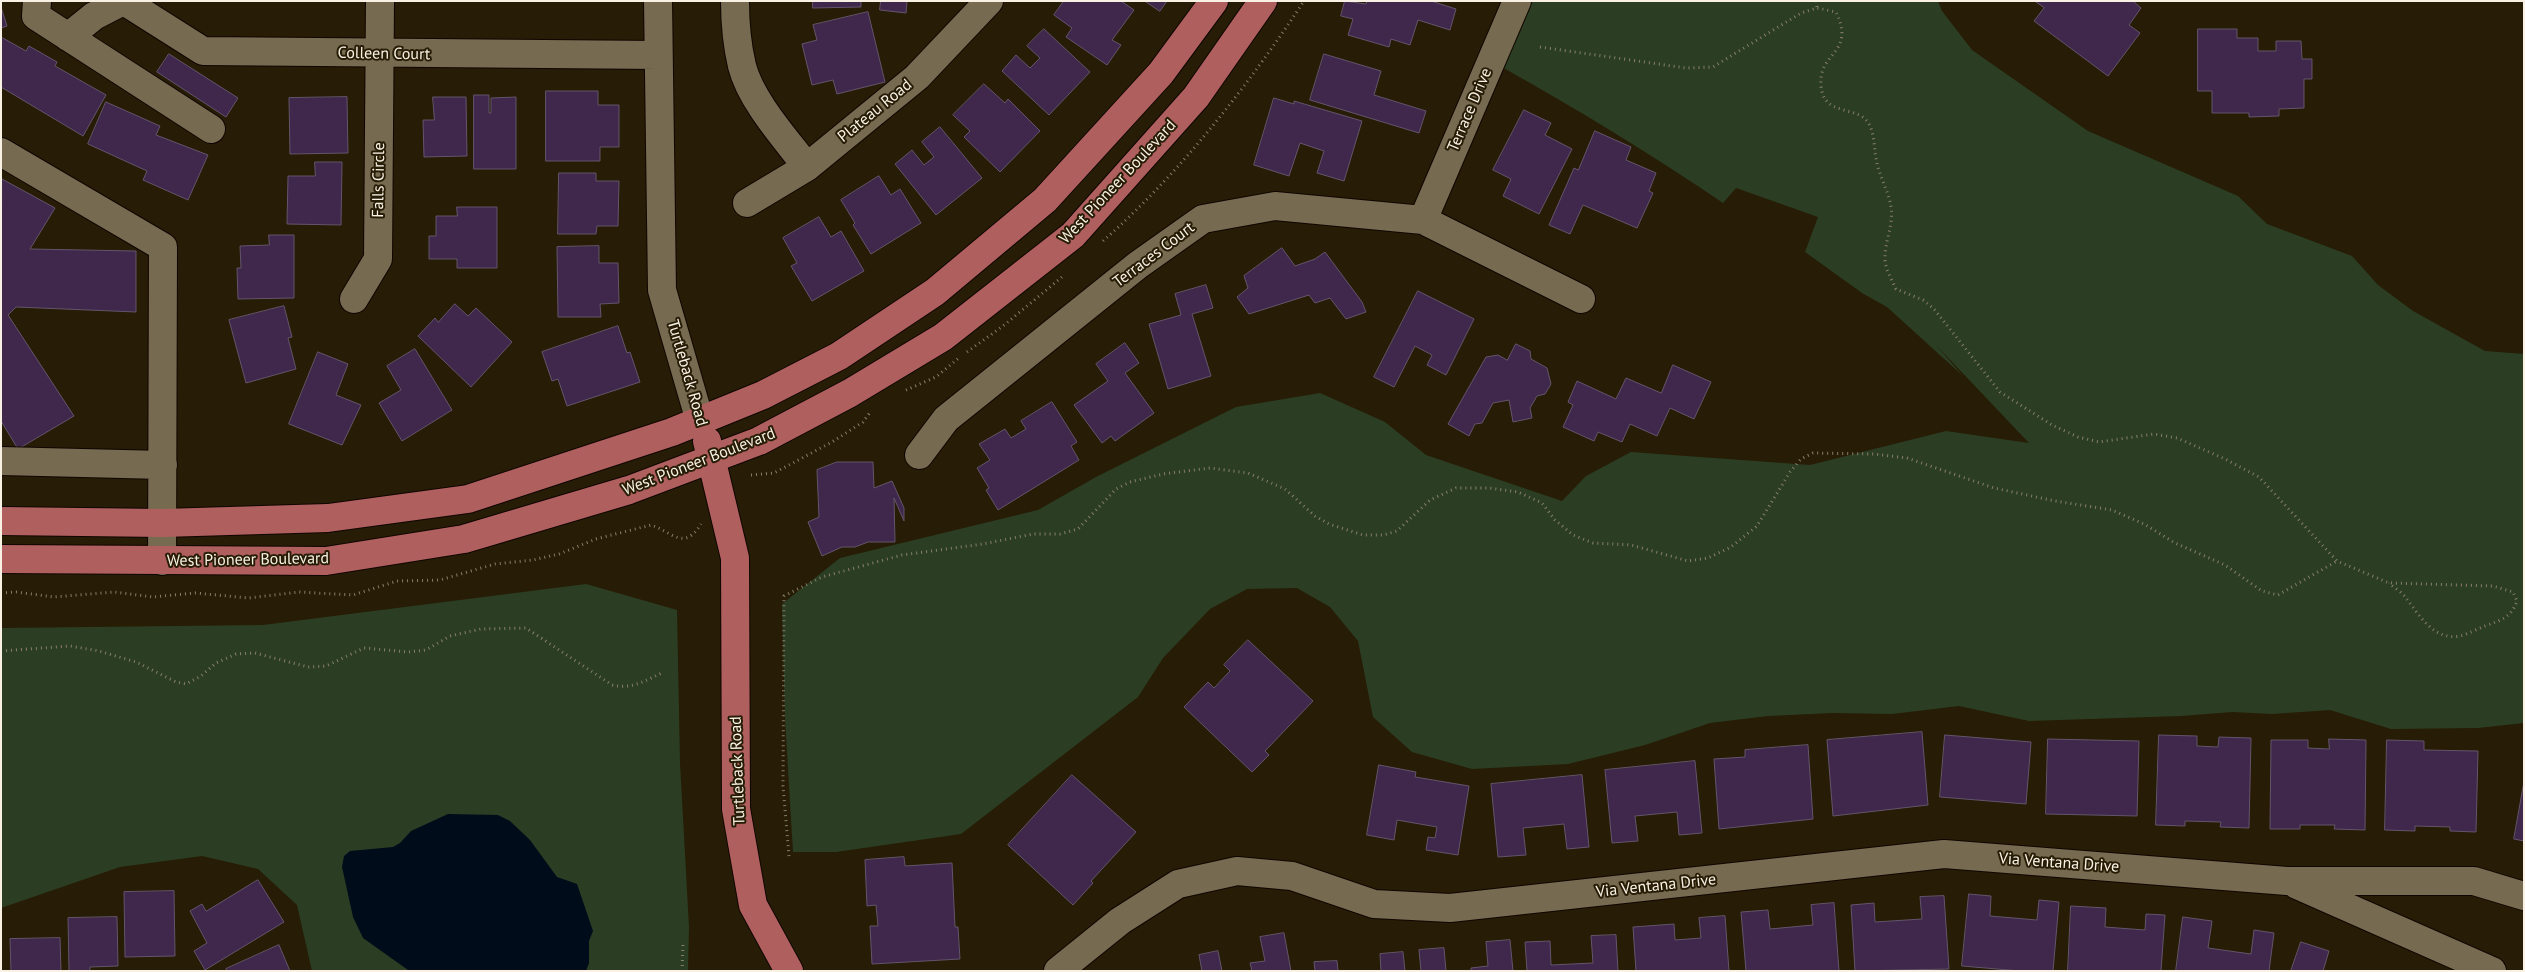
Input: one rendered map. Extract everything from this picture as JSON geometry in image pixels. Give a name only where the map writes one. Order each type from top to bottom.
[{"type":"main road","points":[[1,521],[163,523],[328,518],[468,499],[700,421],[763,395],[839,356],[935,292],[1045,200],[1162,73],[1214,1]]},
{"type":"main road","name":"West Pioneer Boulevard","points":[[1,559],[326,561],[464,539],[630,490],[759,441],[850,393],[943,337],[1073,235],[1196,97],[1263,1]]},
{"type":"main road","name":"Turtleback Road","points":[[700,421],[712,458],[735,558],[736,809],[752,905],[789,971]]},
{"type":"street","points":[[36,1],[36,16],[211,129]]},
{"type":"street","name":"Colleen Court","points":[[68,37],[94,16],[124,1],[203,51],[658,55]]},
{"type":"street","name":"Falls Circle","points":[[354,298],[378,259],[380,1]]},
{"type":"street","name":"Turtleback Road","points":[[658,1],[662,290],[700,421]]},
{"type":"street","points":[[736,1],[735,25],[742,68],[760,104],[806,167]]},
{"type":"street","name":"Plateau Road","points":[[747,203],[806,167],[917,77],[988,1]]},
{"type":"street","name":"Terrace Drive","points":[[1423,220],[1517,1]]},
{"type":"street","points":[[1,152],[163,247],[162,561]]},
{"type":"street","name":"Terraces Court","points":[[919,455],[946,419],[1138,265],[1203,219],[1276,206],[1423,220],[1581,298]]},
{"type":"street","points":[[1,461],[163,465]]},
{"type":"street","name":"Via Ventana Drive","points":[[1057,970],[1120,921],[1178,884],[1237,871],[1292,876],[1374,904],[1450,908],[1944,854],[2287,881],[2474,881],[2524,896]]},
{"type":"street","name":"Via Ventana Drive","points":[[2287,881],[2492,971]]},
{"type":"path","points":[[1816,1],[1817,8]]},
{"type":"path","points":[[1540,46],[1686,68],[1713,67],[1801,13],[1817,8],[1836,12],[1843,26],[1843,40],[1824,68],[1820,84],[1824,99],[1833,107],[1861,116],[1870,125],[1877,165],[1891,207],[1885,260],[1888,273],[1896,289],[1923,300],[1934,309],[2000,392],[2019,406],[2078,438],[2099,442],[2154,434],[2178,438],[2259,477],[2338,561],[2389,583],[2405,596],[2418,615],[2433,630],[2450,637],[2460,636],[2502,620],[2512,613],[2517,601],[2513,592],[2493,586],[2389,583]]},
{"type":"path","points":[[790,856],[783,786],[784,596],[822,577],[902,555],[983,544],[1033,534],[1060,534],[1078,529],[1116,489],[1130,482],[1163,474],[1210,468],[1248,473],[1284,489],[1315,516],[1329,524],[1363,535],[1383,535],[1397,531],[1430,500],[1456,488],[1518,492],[1542,503],[1554,520],[1573,535],[1593,543],[1631,545],[1688,561],[1708,558],[1731,547],[1757,526],[1790,472],[1801,459],[1813,453],[1874,454],[1907,458],[1994,488],[2055,501],[2112,510],[2144,524],[2198,554],[2225,565],[2262,590],[2278,595],[2338,561]]},
{"type":"path","points":[[1,652],[70,646],[99,651],[136,662],[176,682],[186,684],[201,676],[216,663],[236,654],[255,654],[308,667],[326,666],[364,648],[408,652],[426,650],[450,636],[481,629],[526,628],[612,685],[623,688],[634,686],[664,672]]},
{"type":"path","points":[[682,971],[683,944]]},
{"type":"green space","points":[[1530,1],[1938,1],[1942,11],[1972,50],[2088,131],[2238,196],[2267,224],[2352,256],[2378,285],[2413,311],[2485,351],[2524,354],[2524,723],[2478,728],[2391,729],[2330,710],[2272,714],[2232,712],[2181,716],[2029,721],[1959,706],[1892,714],[1832,713],[1768,716],[1710,723],[1645,745],[1568,764],[1472,769],[1412,752],[1373,717],[1358,641],[1330,607],[1297,588],[1247,589],[1210,609],[1163,658],[1138,697],[961,834],[836,852],[793,852],[785,719],[782,604],[840,558],[1038,510],[1096,477],[1236,407],[1320,393],[1385,422],[1426,455],[1562,501],[1586,476],[1631,452],[1810,465],[1946,431],[2029,443],[1935,344],[1963,376],[1887,307],[1862,293],[1805,252],[1818,217],[1736,188],[1723,203],[1613,132],[1500,66]]},
{"type":"green space","points":[[586,584],[677,610],[680,763],[689,927],[688,971],[312,971],[297,905],[258,869],[202,856],[120,867],[1,908],[1,628],[263,625]]},
{"type":"water","points":[[448,814],[498,815],[510,821],[530,840],[557,877],[577,884],[593,931],[589,941],[589,963],[586,971],[408,970],[363,938],[353,917],[342,867],[344,856],[350,851],[393,847],[400,843],[411,831]]},
{"type":"building","points":[[813,1],[861,1],[861,7],[813,8]]},
{"type":"building","points":[[881,1],[907,1],[906,13],[880,10]]},
{"type":"building","points":[[1064,1],[1121,1],[1134,10],[1112,40],[1121,45],[1107,65],[1066,37],[1072,28],[1054,15]]},
{"type":"building","points":[[1145,1],[1167,1],[1160,11]]},
{"type":"building","points":[[1345,1],[1366,4],[1367,1],[1431,1],[1456,9],[1450,30],[1418,20],[1410,45],[1391,39],[1389,47],[1348,35],[1353,19],[1341,16]]},
{"type":"building","points":[[2035,1],[2133,1],[2141,8],[2129,25],[2140,33],[2108,76],[2034,21],[2044,8]]},
{"type":"building","points":[[1,7],[7,26],[1,28]]},
{"type":"building","points":[[868,12],[885,82],[837,94],[833,80],[812,85],[802,44],[817,40],[813,25]]},
{"type":"building","points":[[1044,29],[1090,72],[1049,115],[1002,71],[1016,55],[1030,68],[1040,58],[1027,46]]},
{"type":"building","points":[[2198,29],[2237,29],[2237,38],[2258,38],[2258,51],[2276,51],[2276,41],[2301,41],[2302,59],[2312,59],[2312,79],[2304,79],[2304,108],[2279,109],[2279,116],[2249,117],[2249,113],[2212,113],[2212,91],[2198,91]]},
{"type":"building","points":[[1,37],[26,51],[29,46],[57,62],[55,66],[106,95],[83,136],[1,87]]},
{"type":"building","points":[[169,54],[238,98],[226,117],[157,72]]},
{"type":"building","points":[[1324,54],[1381,71],[1374,95],[1426,111],[1419,133],[1310,100]]},
{"type":"building","points":[[984,84],[1005,103],[1008,99],[1040,131],[1000,172],[964,137],[970,131],[953,115]]},
{"type":"building","points":[[546,91],[598,91],[598,105],[619,105],[619,147],[600,147],[600,161],[546,161]]},
{"type":"building","points":[[474,95],[489,95],[489,113],[491,113],[491,98],[516,97],[516,169],[474,169]]},
{"type":"building","points":[[347,97],[348,153],[290,154],[289,98]]},
{"type":"building","points":[[433,97],[466,97],[467,156],[424,157],[423,120],[434,120]]},
{"type":"building","points":[[1274,98],[1294,104],[1294,101],[1362,121],[1344,181],[1317,173],[1324,151],[1300,143],[1289,176],[1254,165]]},
{"type":"building","points":[[106,102],[160,126],[156,135],[208,155],[188,200],[143,180],[147,171],[88,144]]},
{"type":"building","points":[[1524,110],[1551,123],[1545,135],[1572,149],[1539,214],[1503,196],[1511,179],[1493,170]]},
{"type":"building","points":[[940,127],[982,178],[936,215],[895,164],[912,150],[924,165],[934,157],[922,142]]},
{"type":"building","points":[[1595,131],[1631,147],[1626,160],[1656,173],[1649,191],[1653,193],[1637,228],[1583,205],[1570,234],[1549,225],[1574,168],[1578,170]]},
{"type":"building","points":[[315,162],[342,162],[341,225],[287,224],[288,176],[315,176]]},
{"type":"building","points":[[559,173],[596,173],[596,181],[619,181],[618,226],[597,226],[596,234],[558,234]]},
{"type":"building","points":[[879,176],[891,195],[900,189],[921,223],[871,254],[853,225],[855,223],[841,200]]},
{"type":"building","points":[[2,179],[55,208],[30,249],[136,251],[136,312],[16,307],[8,315],[74,416],[18,449],[1,421]]},
{"type":"building","points":[[457,207],[497,207],[497,268],[457,268],[457,259],[429,259],[429,236],[436,236],[436,216],[457,216]]},
{"type":"building","points":[[819,217],[831,237],[841,231],[864,271],[812,301],[791,266],[797,263],[783,238]]},
{"type":"building","points":[[269,235],[294,235],[294,298],[238,299],[237,268],[241,268],[240,246],[269,245]]},
{"type":"building","points":[[599,246],[599,263],[618,263],[619,303],[600,304],[601,317],[558,317],[557,247]]},
{"type":"building","points":[[1282,248],[1295,266],[1315,259],[1325,252],[1362,302],[1366,312],[1346,319],[1330,298],[1315,303],[1309,295],[1249,314],[1237,297],[1248,288],[1244,276]]},
{"type":"building","points":[[1206,285],[1213,308],[1192,314],[1211,376],[1168,389],[1149,324],[1181,315],[1175,294]]},
{"type":"building","points":[[1418,291],[1474,319],[1446,375],[1427,365],[1432,355],[1415,346],[1394,387],[1374,377]]},
{"type":"building","points":[[455,304],[468,316],[476,308],[512,342],[471,387],[418,336],[435,318],[438,322]]},
{"type":"building","points":[[284,306],[292,337],[288,338],[296,369],[246,383],[229,320]]},
{"type":"building","points":[[618,326],[627,353],[630,352],[640,382],[567,406],[558,379],[552,381],[542,352]]},
{"type":"building","points":[[1125,343],[1139,363],[1125,373],[1154,413],[1115,441],[1111,436],[1102,443],[1074,405],[1108,381],[1096,364]]},
{"type":"building","points":[[1516,344],[1530,351],[1531,359],[1547,368],[1551,384],[1545,394],[1537,396],[1530,408],[1532,418],[1513,422],[1509,400],[1493,403],[1482,423],[1475,424],[1469,436],[1448,424],[1486,357],[1498,355],[1507,360]]},
{"type":"building","points":[[415,349],[452,410],[402,441],[379,403],[401,390],[387,366]]},
{"type":"building","points":[[318,352],[348,364],[336,395],[361,405],[342,445],[289,424]]},
{"type":"building","points":[[1673,365],[1711,382],[1694,419],[1670,408],[1657,436],[1630,424],[1622,442],[1598,432],[1594,441],[1563,427],[1573,405],[1568,402],[1577,381],[1616,399],[1626,378],[1661,393]]},
{"type":"building","points":[[1052,402],[1077,442],[1071,446],[1079,460],[998,510],[986,490],[989,488],[977,468],[990,460],[979,444],[1005,429],[1011,438],[1026,429],[1021,421]]},
{"type":"building","points":[[837,462],[873,462],[874,488],[892,481],[904,508],[904,521],[894,498],[895,542],[868,542],[855,547],[842,547],[822,556],[808,522],[819,517],[817,470]]},
{"type":"building","points":[[1248,640],[1313,701],[1265,751],[1269,755],[1252,772],[1184,707],[1208,682],[1214,688],[1230,671],[1224,665]]},
{"type":"building","points":[[1922,732],[1928,805],[1833,816],[1827,740]]},
{"type":"building","points":[[1945,735],[2031,742],[2026,804],[1940,797]]},
{"type":"building","points":[[2159,735],[2197,736],[2197,746],[2218,747],[2219,737],[2251,738],[2249,828],[2220,827],[2221,822],[2185,821],[2185,826],[2156,825]]},
{"type":"building","points":[[2048,739],[2139,741],[2137,816],[2046,814]]},
{"type":"building","points":[[2329,739],[2366,740],[2365,830],[2334,829],[2335,825],[2300,825],[2300,829],[2270,829],[2271,740],[2308,740],[2308,748],[2329,749]]},
{"type":"building","points":[[2387,740],[2424,741],[2424,750],[2478,751],[2476,832],[2450,831],[2450,827],[2415,826],[2415,831],[2385,830]]},
{"type":"building","points":[[1808,745],[1813,819],[1719,829],[1714,759],[1745,757],[1745,750]]},
{"type":"building","points":[[1695,761],[1702,833],[1679,835],[1677,812],[1635,816],[1638,841],[1612,843],[1605,770]]},
{"type":"building","points":[[1379,765],[1416,772],[1415,777],[1469,786],[1458,855],[1426,850],[1428,837],[1435,838],[1437,827],[1397,820],[1394,840],[1367,835]]},
{"type":"building","points":[[1072,775],[1136,832],[1091,881],[1093,883],[1073,905],[1008,845]]},
{"type":"building","points":[[1582,775],[1589,847],[1567,849],[1564,824],[1523,828],[1526,855],[1498,857],[1491,784]]},
{"type":"building","points":[[2524,782],[2524,841],[2514,839]]},
{"type":"building","points":[[904,857],[905,866],[952,863],[955,927],[958,927],[960,959],[872,964],[870,926],[878,926],[876,905],[867,906],[865,860]]},
{"type":"building","points":[[258,880],[284,922],[205,970],[194,951],[207,943],[190,911],[202,904],[206,911]]},
{"type":"building","points":[[174,891],[175,956],[125,957],[124,892]]},
{"type":"building","points":[[1969,894],[1991,896],[1990,916],[2037,920],[2039,900],[2059,902],[2053,971],[2020,971],[1962,966]]},
{"type":"building","points":[[1944,896],[1949,969],[1855,971],[1851,905],[1874,903],[1875,922],[1922,919],[1920,897]]},
{"type":"building","points":[[1834,903],[1839,971],[1746,971],[1741,912],[1768,910],[1770,929],[1813,925],[1811,905]]},
{"type":"building","points":[[2071,906],[2106,908],[2105,927],[2145,930],[2146,914],[2165,915],[2161,971],[2068,971]]},
{"type":"building","points":[[1725,916],[1729,971],[1636,971],[1633,927],[1674,924],[1675,940],[1701,938],[1699,918]]},
{"type":"building","points":[[117,917],[118,966],[90,967],[90,971],[69,971],[68,918]]},
{"type":"building","points":[[2183,917],[2212,921],[2208,948],[2251,954],[2254,930],[2274,933],[2269,971],[2176,971]]},
{"type":"building","points":[[1284,933],[1291,971],[1252,971],[1250,963],[1265,961],[1260,937]]},
{"type":"building","points":[[1616,935],[1618,971],[1527,971],[1525,942],[1550,941],[1551,965],[1593,963],[1591,936]]},
{"type":"building","points":[[60,938],[61,971],[11,971],[10,939]]},
{"type":"building","points":[[1510,940],[1513,971],[1471,971],[1471,968],[1488,966],[1486,942]]},
{"type":"building","points":[[2301,942],[2329,951],[2323,971],[2291,971]]},
{"type":"building","points":[[279,945],[290,971],[227,971],[226,969]]},
{"type":"building","points":[[1444,948],[1446,971],[1421,971],[1419,950]]},
{"type":"building","points":[[1218,951],[1222,971],[1202,971],[1199,955]]},
{"type":"building","points":[[1403,952],[1405,971],[1381,971],[1380,954]]},
{"type":"building","points":[[1337,961],[1338,971],[1315,971],[1314,962]]}]
